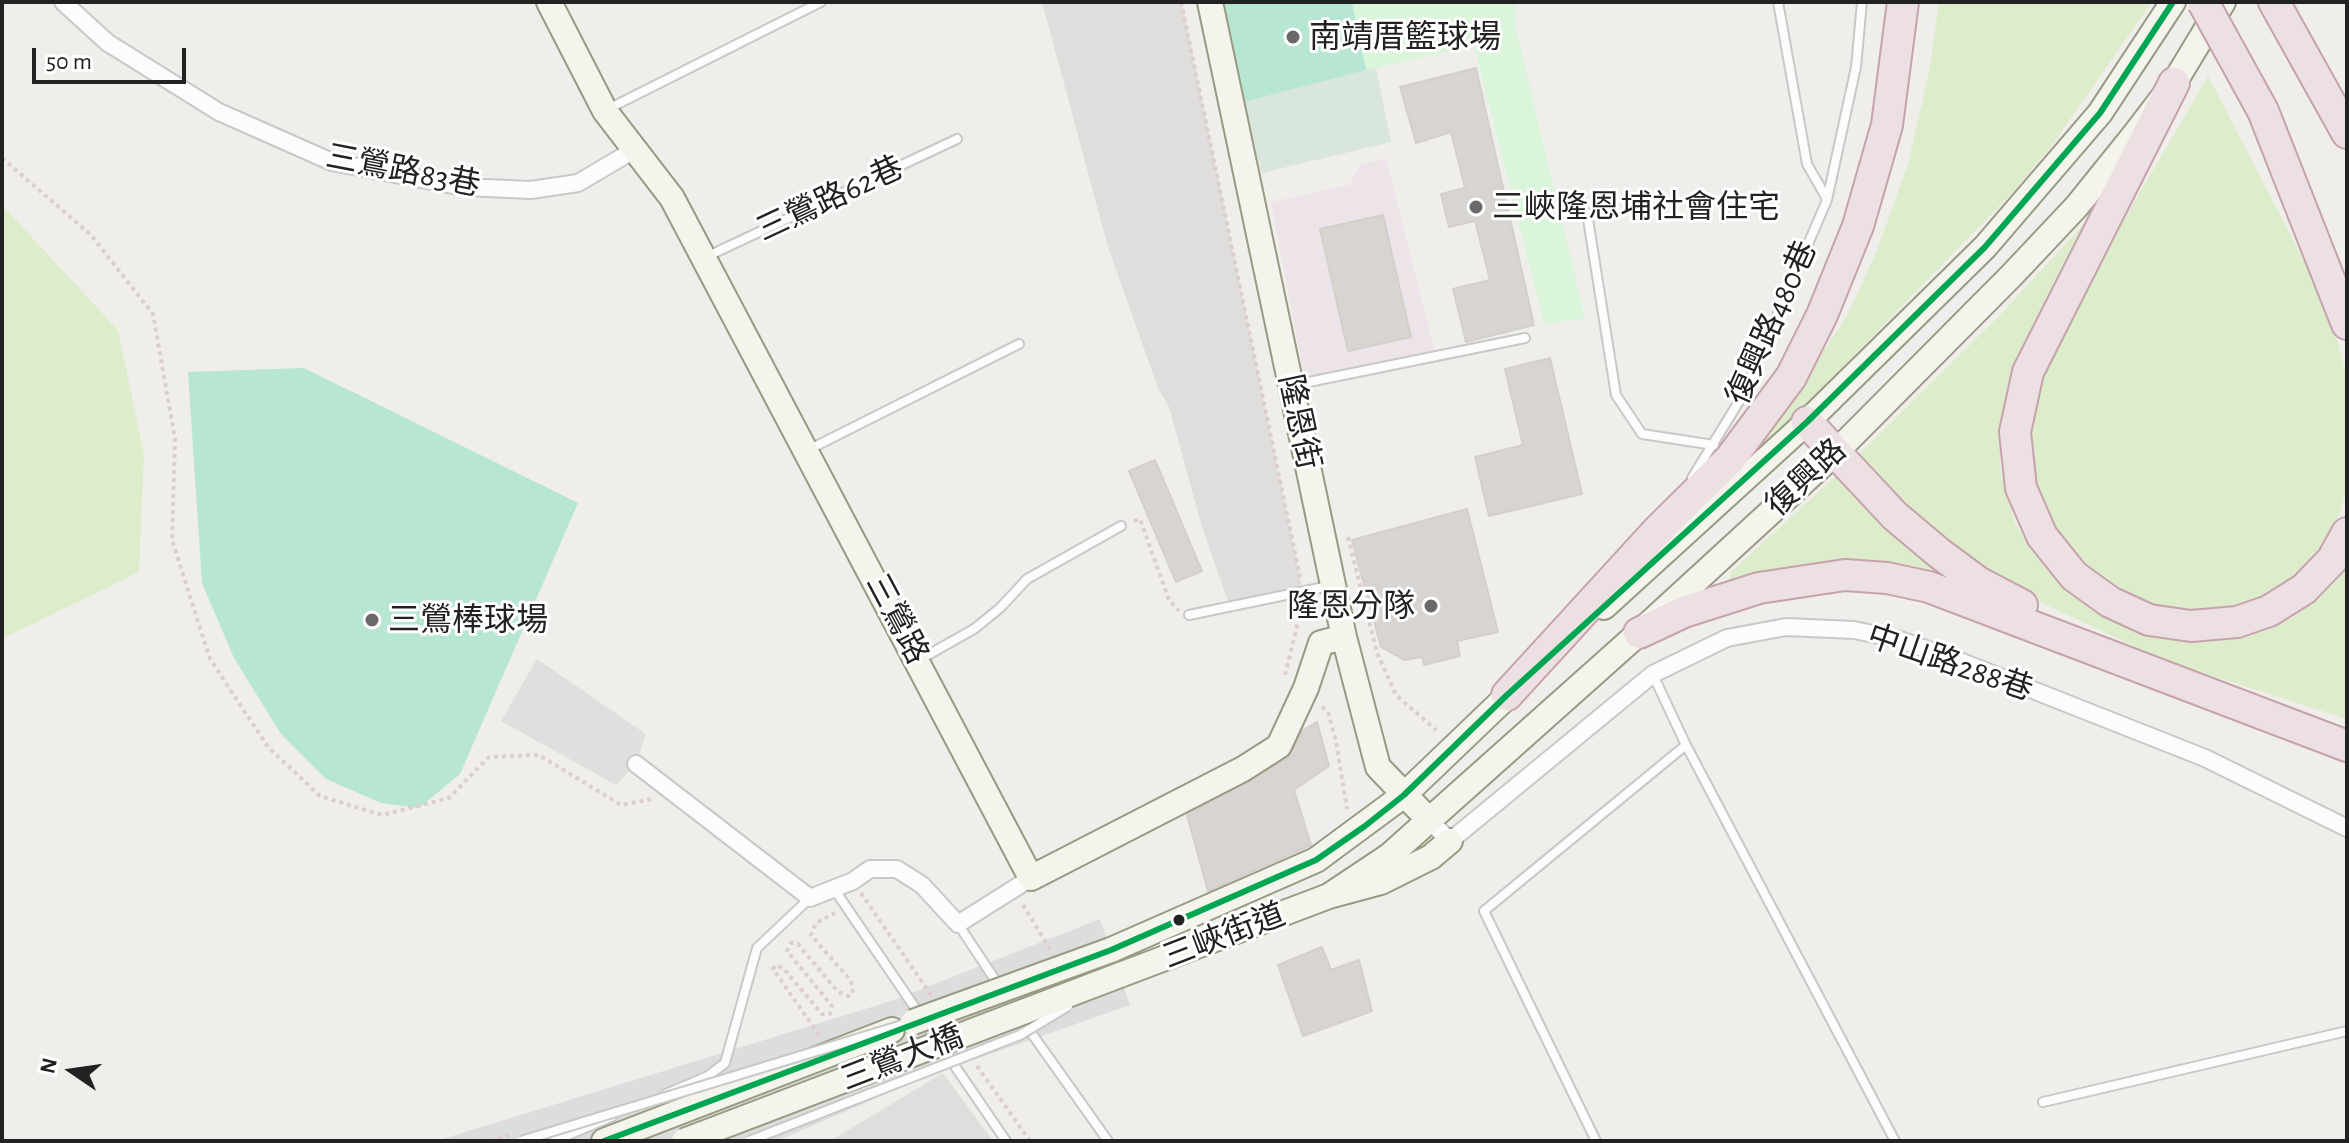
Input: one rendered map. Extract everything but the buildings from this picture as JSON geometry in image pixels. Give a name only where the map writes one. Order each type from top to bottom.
[{"type":"highway","points":[[1507,695],[1659,529],[1730,459],[1791,377],[1822,315],[1858,226],[1887,125],[1903,2]]},
{"type":"highway","points":[[2203,2],[2347,272]]},
{"type":"highway","points":[[2274,2],[2347,133]]},
{"type":"highway","points":[[2174,83],[2028,372],[2015,432],[2021,488],[2042,536],[2074,576],[2110,602],[2149,620],[2191,626],[2237,622],[2269,611],[2304,589],[2332,560],[2347,533]]},
{"type":"highway","points":[[2263,111],[2347,324]]},
{"type":"highway","points":[[1807,422],[1895,516],[1978,582],[2194,685]]},
{"type":"highway","points":[[1639,633],[1684,612],[1759,588],[1845,575],[1887,578],[1929,587],[2194,685],[2347,746]]},
{"type":"main road","name":"三鶯路","points":[[549,2],[605,111],[672,198],[919,660],[1022,884]]},
{"type":"main road","name":"隆恩街","points":[[1210,2],[1344,637],[1378,767],[1430,821]]},
{"type":"main road","name":"復興路","points":[[1316,860],[1404,795],[1507,695],[1807,422],[1985,247],[2100,113],[2173,2]]},
{"type":"main road","name":"復興路","points":[[1329,896],[1389,856],[1430,821],[1835,453],[2077,206],[2174,83],[2223,2]]},
{"type":"main road","points":[[1022,884],[1267,754],[1284,742],[1321,643],[1344,637]]},
{"type":"main road","points":[[1329,896],[1381,882],[1431,857],[1450,841]]},
{"type":"main road","name":"三峽街道","points":[[1111,950],[1316,860]]},
{"type":"main road","name":"三峽街道","points":[[1120,975],[1329,896]]},
{"type":"main road","name":"三鶯大橋","points":[[604,1141],[913,1022],[1111,950]]},
{"type":"main road","name":"三鶯大橋","points":[[684,1141],[1120,975]]},
{"type":"street","name":"三鶯路83巷","points":[[63,2],[108,43],[219,112],[332,162],[463,187],[531,190],[578,183],[634,150]]},
{"type":"street","name":"中山路288巷","points":[[1450,841],[1653,674],[1727,638],[1786,627],[1854,630],[1897,639],[2205,758],[2347,828]]},
{"type":"street","points":[[636,764],[810,898],[870,869],[897,869],[922,885],[958,924],[1022,884]]},
{"type":"street","points":[[1430,821],[1450,841]]},
{"type":"lane","points":[[605,111],[821,2]]},
{"type":"lane","name":"復興路480巷","points":[[1778,2],[1807,164],[1827,200]]},
{"type":"lane","name":"復興路480巷","points":[[1659,529],[1743,395],[1827,200],[1856,67],[1862,2]]},
{"type":"lane","name":"三鶯路62巷","points":[[703,259],[957,139]]},
{"type":"lane","name":"復興路480巷","points":[[1587,213],[1616,395],[1642,434],[1714,445]]},
{"type":"lane","points":[[1291,385],[1525,338]]},
{"type":"lane","points":[[807,451],[1019,344]]},
{"type":"lane","points":[[919,660],[974,629],[1000,608],[1027,579],[1121,526]]},
{"type":"lane","points":[[1189,615],[1334,585]]},
{"type":"lane","points":[[1653,674],[1686,745],[1895,1141]]},
{"type":"lane","points":[[1596,1141],[1484,911],[1686,745]]},
{"type":"lane","points":[[834,889],[1006,1141]]},
{"type":"lane","points":[[554,1141],[708,1076],[725,1063],[757,948],[810,898]]},
{"type":"lane","points":[[958,924],[1108,1141]]},
{"type":"lane","points":[[749,1141],[1020,1035],[1120,975]]},
{"type":"lane","points":[[521,1141],[913,1022]]},
{"type":"lane","points":[[2043,1102],[2347,1031]]},
{"type":"path","points":[[1181,2],[1303,592],[1294,646],[1283,681]]},
{"type":"path","points":[[2,158],[91,235],[153,314],[175,439],[172,540],[210,659],[268,747],[320,796],[382,815],[449,798],[489,757],[539,755],[621,805],[675,795]]},
{"type":"path","points":[[1121,526],[1140,519],[1169,600],[1178,610],[1189,615]]},
{"type":"path","points":[[1297,710],[1306,704],[1316,703],[1328,712],[1348,815]]},
{"type":"path","points":[[1022,884],[1055,957]]},
{"type":"path","points":[[816,923],[812,928],[812,939],[851,981],[853,993],[849,996],[838,992],[798,944],[788,946],[789,956],[832,1006],[830,1014],[822,1014],[783,968],[776,965],[773,969],[822,1040]]},
{"type":"shaded area","points":[[1042,2],[1182,2],[1303,592],[1230,607],[1202,527],[1169,407],[1158,388],[1108,247]]},
{"type":"shaded area","points":[[1376,67],[1391,142],[1262,173],[1240,103]]},
{"type":"shaded area","points":[[1386,158],[1436,356],[1305,382],[1271,202],[1349,185],[1361,164]]},
{"type":"shaded area","points":[[537,659],[646,734],[636,764],[616,785],[501,721]]},
{"type":"shaded area","points":[[943,1073],[993,1141],[830,1141]]},
{"type":"green space","points":[[1352,2],[1515,2],[1516,29],[1585,318],[1544,324],[1474,46],[1366,70]]},
{"type":"green space","name":"南靖厝籃球場","points":[[1352,2],[1366,70],[1240,103],[1219,4]]},
{"type":"green space","points":[[1939,2],[2152,2],[2055,141],[2013,192],[1746,466],[1847,316],[1877,250],[1908,164],[1929,72]]},
{"type":"green space","points":[[2208,76],[2316,284],[2336,335],[2347,377],[2347,489],[2340,512],[2321,549],[2297,577],[2270,596],[2237,609],[2206,613],[2168,611],[2097,583],[2041,512],[2029,470],[2026,427],[2054,339]]},
{"type":"green space","points":[[2,205],[118,330],[144,454],[139,572],[6,637],[2,632]]},
{"type":"green space","points":[[2082,226],[2086,228],[2085,237],[2041,309],[2013,363],[2002,418],[2000,470],[2015,523],[2045,568],[2090,609],[2139,634],[2196,642],[2247,636],[2294,617],[2336,582],[2347,565],[2347,719],[2163,660],[2015,590],[1922,524],[1855,458],[2001,314]]},
{"type":"green space","name":"三鶯棒球場","points":[[304,368],[578,503],[460,774],[419,808],[381,803],[326,779],[281,734],[234,658],[202,583],[188,372]]},
{"type":"green space","points":[[1839,473],[1975,594],[1730,581],[1730,573]]},
{"type":"pier","points":[[1100,919],[1130,1005],[925,1077],[777,1141],[436,1141],[891,1001]]},
{"type":"transit line","points":[[604,1141],[1111,950],[1316,860],[1365,826],[1404,795],[1507,695],[1807,422],[1985,247],[2100,113],[2173,2]]},
{"type":"place","name":"南靖厝籃球場","points":[[1293,37]]},
{"type":"place","name":"三峽隆恩埔社會住宅","points":[[1476,207]]},
{"type":"place","name":"隆恩分隊","points":[[1431,606]]},
{"type":"place","name":"三鶯棒球場","points":[[372,620]]}]
